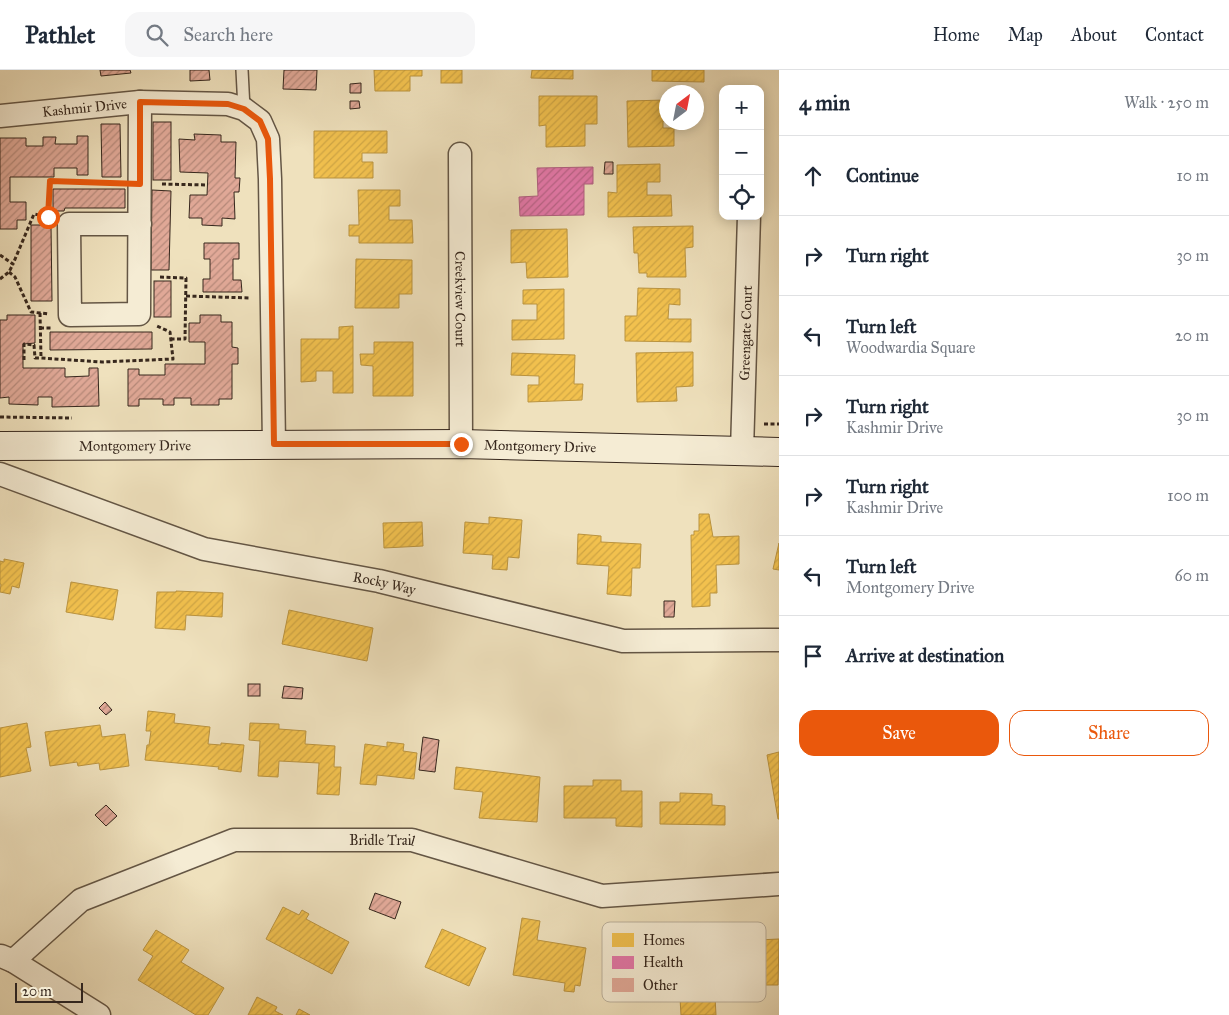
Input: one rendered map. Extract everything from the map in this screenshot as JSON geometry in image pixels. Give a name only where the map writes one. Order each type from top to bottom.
[{"type":"street","name":"Kashmir Drive","points":[[0,116],[140,102],[228,104],[244,109]]},
{"type":"street","points":[[140,102],[140,224],[139,314],[70,315],[69,224],[140,224]]},
{"type":"street","points":[[244,109],[260,121],[268,139],[274,444]]},
{"type":"street","name":"Creekview Court","points":[[460,154],[461,444]]},
{"type":"street","name":"Greengate Court","points":[[742,450],[749,220]]},
{"type":"street","name":"Montgomery Drive","points":[[0,446],[461,444],[779,452]]},
{"type":"street","name":"Rocky Way","points":[[0,474],[204,549],[379,581],[623,641],[779,640]]},
{"type":"street","name":"Bridle Trail","points":[[6,958],[81,900],[234,840],[412,840],[602,896],[779,884]]},
{"type":"street","points":[[6,958],[99,1015]]},
{"type":"lane","points":[[242,70],[244,109]]},
{"type":"path","points":[[48,217],[50,181],[208,185]]},
{"type":"path","points":[[0,279],[9,272],[17,258],[34,214],[62,219],[69,224]]},
{"type":"path","points":[[0,255],[13,264]]},
{"type":"path","points":[[9,272],[15,277],[31,312],[70,315]]},
{"type":"path","points":[[139,276],[186,278],[184,339],[170,339]]},
{"type":"path","points":[[186,296],[258,298]]},
{"type":"path","points":[[40,313],[41,358]]},
{"type":"path","points":[[24,360],[24,344],[34,345],[35,358],[102,362],[173,359],[170,332],[151,323],[139,314]]},
{"type":"building: Homes","points":[[374,70],[422,70],[422,76],[410,76],[410,91],[375,91]]},
{"type":"building: Homes","points":[[441,70],[462,70],[462,83],[441,83]]},
{"type":"building: Homes","points":[[532,70],[573,70],[573,79],[531,78]]},
{"type":"building: Homes","points":[[652,70],[704,70],[704,82],[652,81]]},
{"type":"building: Homes","points":[[539,96],[597,96],[597,124],[585,124],[585,146],[546,147],[546,125],[539,126]]},
{"type":"building: Homes","points":[[659,100],[659,130],[674,130],[674,146],[628,147],[627,101]]},
{"type":"building: Homes","points":[[314,131],[387,131],[387,153],[362,153],[362,162],[373,162],[373,178],[314,178]]},
{"type":"building: Homes","points":[[660,164],[660,182],[647,182],[647,195],[671,195],[672,216],[608,217],[608,192],[617,193],[617,165]]},
{"type":"building: Homes","points":[[358,190],[400,190],[400,206],[389,206],[389,220],[412,220],[413,243],[359,243],[359,236],[349,236],[349,225],[359,225]]},
{"type":"building: Homes","points":[[693,226],[693,247],[685,248],[686,277],[647,277],[647,273],[639,273],[638,253],[634,253],[633,227]]},
{"type":"building: Homes","points":[[567,229],[568,277],[527,278],[526,262],[511,263],[511,230]]},
{"type":"building: Homes","points":[[356,259],[412,260],[412,294],[399,294],[399,308],[355,308]]},
{"type":"building: Homes","points":[[638,288],[680,289],[680,305],[669,304],[668,319],[691,319],[691,342],[625,341],[625,316],[637,316]]},
{"type":"building: Homes","points":[[564,289],[564,339],[512,340],[512,320],[537,320],[537,304],[523,304],[523,290]]},
{"type":"building: Homes","points":[[353,326],[353,393],[333,393],[333,371],[316,371],[316,381],[301,382],[301,339],[339,339],[339,327]]},
{"type":"building: Homes","points":[[374,342],[413,342],[413,396],[373,396],[373,366],[361,365],[360,354],[374,354]]},
{"type":"building: Homes","points":[[693,352],[693,386],[676,387],[677,401],[637,402],[636,353]]},
{"type":"building: Homes","points":[[512,353],[575,355],[574,384],[583,384],[582,400],[528,402],[528,385],[539,385],[539,376],[511,375]]},
{"type":"building: Homes","points":[[699,514],[709,514],[713,537],[739,536],[739,564],[716,565],[717,593],[710,593],[710,606],[692,607],[691,535],[694,535],[694,531],[699,531]]},
{"type":"building: Homes","points":[[489,517],[522,520],[519,558],[508,557],[507,570],[492,569],[493,555],[463,553],[465,522],[489,524]]},
{"type":"building: Homes","points":[[422,522],[423,546],[384,548],[383,523]]},
{"type":"building: Homes","points":[[578,534],[601,536],[601,542],[641,544],[640,568],[632,568],[631,596],[607,594],[609,566],[577,564]]},
{"type":"building: Homes","points":[[779,543],[779,570],[773,569]]},
{"type":"building: Homes","points":[[4,559],[24,563],[19,588],[12,586],[10,594],[0,592],[0,561],[4,562]]},
{"type":"building: Homes","points":[[71,582],[118,590],[113,620],[66,612]]},
{"type":"building: Homes","points":[[157,592],[223,593],[222,617],[186,615],[185,630],[155,628]]},
{"type":"building: Homes","points":[[289,610],[373,628],[367,661],[282,644]]},
{"type":"building: Homes","points":[[148,711],[175,714],[174,723],[210,727],[208,744],[244,745],[241,772],[218,769],[219,767],[145,760],[151,731],[146,731]]},
{"type":"building: Homes","points":[[27,723],[31,747],[26,748],[31,771],[0,777],[0,728]]},
{"type":"building: Homes","points":[[250,723],[279,724],[279,729],[306,731],[305,744],[335,746],[334,767],[341,767],[339,795],[317,794],[319,763],[279,761],[278,777],[258,776],[260,741],[249,740]]},
{"type":"building: Homes","points":[[100,725],[102,737],[125,734],[129,766],[100,770],[99,763],[78,766],[77,762],[50,766],[45,732]]},
{"type":"building: Homes","points":[[387,742],[404,744],[403,751],[417,753],[414,779],[377,775],[376,785],[360,784],[365,744],[387,747]]},
{"type":"building: Homes","points":[[779,752],[779,819],[778,819],[767,755]]},
{"type":"building: Homes","points":[[456,767],[540,777],[537,822],[479,818],[483,792],[454,789]]},
{"type":"building: Homes","points":[[593,780],[621,780],[621,791],[642,791],[642,827],[616,826],[616,818],[564,818],[564,786],[593,786]]},
{"type":"building: Homes","points":[[680,793],[712,794],[712,805],[725,806],[725,825],[660,824],[660,802],[680,802]]},
{"type":"building: Homes","points":[[283,907],[299,915],[302,910],[309,914],[306,919],[349,942],[332,974],[266,939]]},
{"type":"building: Homes","points":[[522,918],[540,921],[537,940],[586,948],[580,986],[575,985],[574,992],[564,991],[565,983],[513,975]]},
{"type":"building: Homes","points":[[442,929],[486,948],[469,986],[425,967]]},
{"type":"building: Homes","points":[[156,930],[189,950],[181,962],[224,988],[208,1015],[196,1015],[138,980],[153,956],[143,950]]},
{"type":"building: Homes","points":[[779,939],[778,985],[766,985],[766,940]]},
{"type":"building: Homes","points":[[257,997],[277,1007],[275,1011],[283,1015],[248,1015]]},
{"type":"building: Homes","points":[[680,1002],[715,1002],[716,1015],[681,1015]]},
{"type":"building: Homes","points":[[299,1009],[310,1015],[296,1015]]},
{"type":"building: Health","points":[[593,167],[593,184],[584,184],[584,215],[520,216],[519,197],[538,196],[537,168]]},
{"type":"building: Other","points":[[100,70],[130,70],[131,73],[101,76]]},
{"type":"building: Other","points":[[190,70],[209,70],[210,80],[190,81]]},
{"type":"building: Other","points":[[284,70],[317,70],[316,90],[283,89]]},
{"type":"building: Other","points":[[361,83],[361,93],[350,93],[350,84]]},
{"type":"building: Other","points":[[350,101],[359,101],[360,108],[350,109]]},
{"type":"building: Other","points":[[153,122],[171,122],[171,180],[153,180]]},
{"type":"building: Other","points":[[101,124],[120,124],[121,177],[102,177]]},
{"type":"building: Other","points":[[194,134],[221,135],[221,142],[236,142],[235,178],[240,178],[239,192],[234,192],[235,219],[222,218],[222,226],[202,225],[202,218],[189,218],[190,195],[207,195],[208,173],[180,172],[179,139],[195,140]]},
{"type":"building: Other","points":[[77,136],[88,136],[88,175],[77,175],[77,168],[54,168],[54,177],[10,177],[10,202],[26,202],[26,220],[17,220],[17,229],[0,229],[0,138],[26,138],[26,146],[43,146],[43,137],[56,137],[55,144],[77,144]]},
{"type":"building: Other","points":[[605,162],[613,162],[613,174],[604,174]]},
{"type":"building: Other","points":[[53,189],[125,189],[125,208],[65,208],[64,211],[53,211]]},
{"type":"building: Other","points":[[152,190],[171,191],[169,270],[151,270]]},
{"type":"building: Other","points":[[31,225],[51,225],[52,301],[31,301]]},
{"type":"building: Other","points":[[204,243],[239,243],[239,259],[233,259],[233,280],[241,280],[242,292],[203,292],[203,279],[210,279],[210,259],[204,259]]},
{"type":"building: Other","points":[[154,281],[171,281],[171,317],[154,317]]},
{"type":"building: Other","points":[[7,315],[35,315],[35,343],[23,344],[23,368],[65,368],[65,377],[89,376],[89,368],[98,368],[99,406],[52,407],[52,397],[38,397],[38,405],[9,404],[9,397],[0,398],[0,320],[7,320]]},
{"type":"building: Other","points":[[200,315],[221,315],[221,322],[232,322],[232,347],[238,348],[238,364],[232,364],[232,399],[219,399],[219,405],[191,405],[191,398],[174,398],[174,405],[163,405],[163,399],[139,399],[139,406],[128,406],[128,369],[139,369],[139,375],[165,375],[165,364],[205,364],[205,342],[189,342],[189,323],[200,323]]},
{"type":"building: Other","points":[[50,332],[152,332],[152,349],[50,350]]},
{"type":"building: Other","points":[[664,601],[675,601],[674,617],[664,617]]},
{"type":"building: Other","points":[[248,684],[260,684],[260,696],[248,696]]},
{"type":"building: Other","points":[[284,686],[303,688],[302,699],[282,698]]},
{"type":"building: Other","points":[[105,702],[112,710],[106,715],[99,708]]},
{"type":"building: Other","points":[[423,737],[439,740],[435,772],[419,770]]},
{"type":"building: Other","points":[[106,805],[117,816],[106,826],[95,815]]},
{"type":"building: Other","points":[[375,893],[401,902],[395,919],[369,909]]},
{"type":"route","points":[[48,217],[50,181],[140,184],[140,102],[228,104],[244,109],[260,121],[268,139],[274,444],[461,444]]}]
